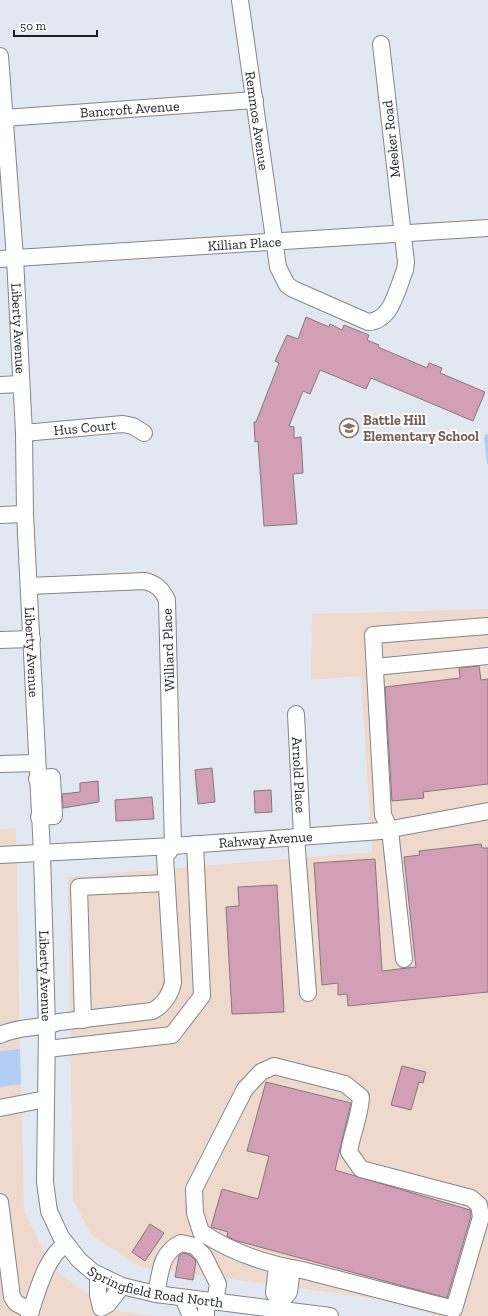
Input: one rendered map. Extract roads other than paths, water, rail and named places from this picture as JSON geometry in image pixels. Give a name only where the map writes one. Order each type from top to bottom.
[{"type":"street","name":"Remmos Avenue","points":[[240,0],[275,242]]},
{"type":"street","name":"Meeker Road","points":[[275,242],[276,260],[287,285],[368,322],[375,321],[384,316],[405,270],[406,262],[401,234],[381,44]]},
{"type":"street","name":"Liberty Avenue","points":[[0,56],[4,118],[7,258],[21,384],[24,433],[25,514],[42,853],[47,1027],[45,1193],[54,1224],[66,1244]]},
{"type":"street","name":"Bancroft Avenue","points":[[4,118],[255,100]]},
{"type":"street","name":"Killian Place","points":[[7,258],[488,228]]},
{"type":"street","points":[[0,385],[21,384]]},
{"type":"street","name":"Hus Court","points":[[24,433],[123,424],[133,426],[144,433]]},
{"type":"street","points":[[0,515],[25,514]]},
{"type":"street","name":"Williard Place","points":[[29,586],[145,581],[152,583],[163,592],[168,608],[173,846]]},
{"type":"street","points":[[404,959],[390,830],[383,815],[373,635],[488,626]]},
{"type":"street","points":[[0,640],[32,639]]},
{"type":"street","points":[[375,666],[488,656]]},
{"type":"street","name":"Arnold Place","points":[[296,714],[299,836],[308,993]]},
{"type":"street","points":[[0,764],[37,771]]},
{"type":"street","name":"Rahway Avenue","points":[[0,855],[173,846],[390,830],[488,811]]},
{"type":"street","points":[[47,1049],[172,1035],[202,996],[195,844]]},
{"type":"street","points":[[0,1035],[13,1031],[47,1027],[59,1022],[152,1011],[159,1008],[171,990],[173,982],[165,857],[173,846]]},
{"type":"street","points":[[84,1020],[79,888],[166,883]]},
{"type":"street","points":[[274,1066],[345,1084],[361,1097],[360,1108],[351,1134],[349,1152],[361,1169],[471,1198],[479,1205],[481,1217],[453,1313],[285,1267],[222,1246],[201,1232],[195,1213],[194,1189],[245,1089],[261,1072],[274,1066]]},
{"type":"street","points":[[0,1108],[46,1099]]},
{"type":"street","points":[[0,1202],[12,1297],[16,1303],[30,1314],[49,1263],[56,1251],[66,1244]]},
{"type":"street","points":[[156,1294],[164,1258],[168,1251],[181,1243],[195,1246],[204,1256],[218,1284],[209,1306]]},
{"type":"street","name":"Springfield Road North","points":[[66,1244],[83,1264],[98,1275],[122,1286],[156,1294],[183,1298],[209,1306],[282,1309],[323,1315]]},
{"type":"street","points":[[282,1309],[289,1292],[285,1267]]},
{"type":"street","points":[[98,1275],[98,1295],[101,1312]]},
{"type":"street","points":[[101,1312],[122,1286]]},
{"type":"street","points":[[183,1298],[192,1316]]},
{"type":"place","name":"Battle Hill Elementary School","points":[[349,428]]}]
